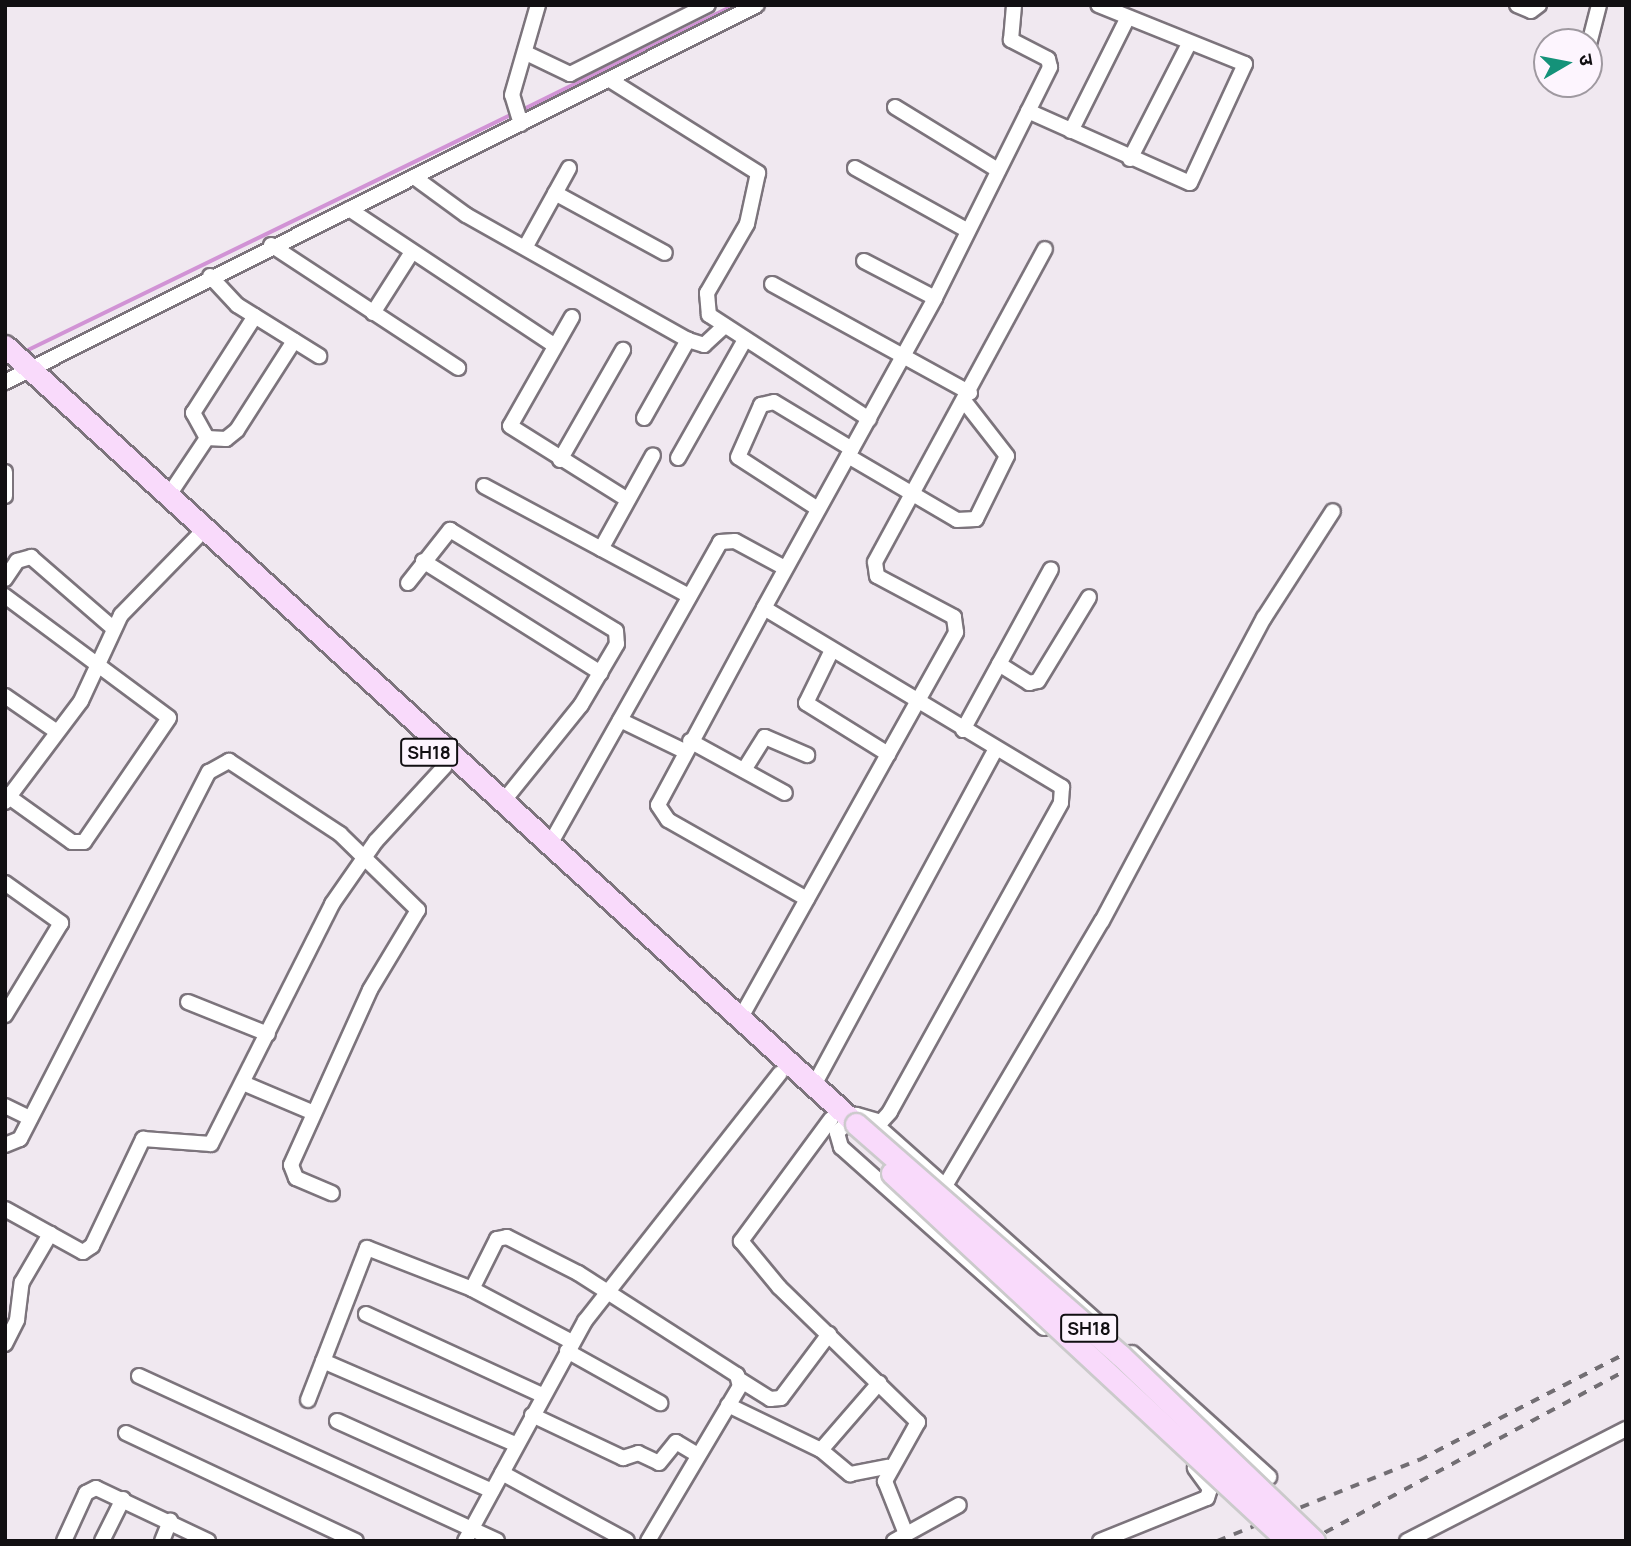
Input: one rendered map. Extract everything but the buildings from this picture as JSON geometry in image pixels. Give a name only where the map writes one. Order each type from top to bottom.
[{"type":"main road","name":"SH18","points":[[14,364],[169,495],[740,1019],[1288,1541]]},
{"type":"main road","name":"SH18","points":[[14,364],[197,537],[780,1073],[849,1124],[1120,1355],[1314,1541]]},
{"type":"street","points":[[517,117],[526,54],[538,5]]},
{"type":"street","points":[[526,54],[570,74],[708,5]]},
{"type":"street","points":[[14,364],[210,276],[349,209],[414,177],[517,117],[610,80],[757,5]]},
{"type":"street","points":[[807,899],[661,813],[659,797],[903,357],[1028,111],[1050,61],[1011,40],[1014,5]]},
{"type":"street","points":[[1028,111],[1130,159],[1190,183],[1246,67],[1098,5]]},
{"type":"street","points":[[1517,5],[1531,11],[1538,5]]},
{"type":"street","points":[[1593,28],[1599,5]]},
{"type":"street","points":[[1071,131],[1128,18]]},
{"type":"street","points":[[1130,159],[1190,42]]},
{"type":"street","points":[[610,80],[758,173],[747,224],[707,293],[709,315],[743,343],[869,419]]},
{"type":"street","points":[[895,107],[998,170]]},
{"type":"street","points":[[526,246],[569,168]]},
{"type":"street","points":[[855,168],[968,231]]},
{"type":"street","points":[[414,177],[688,340],[704,345],[723,327]]},
{"type":"street","points":[[555,193],[666,253]]},
{"type":"street","points":[[349,209],[555,346]]},
{"type":"street","points":[[271,245],[458,368]]},
{"type":"street","points":[[740,1019],[918,704],[958,626],[954,617],[874,569],[1045,249]]},
{"type":"street","points":[[373,313],[412,252]]},
{"type":"street","points":[[864,261],[934,298]]},
{"type":"street","points":[[210,276],[255,316],[319,356]]},
{"type":"street","points":[[772,284],[903,357],[968,397],[1007,456],[982,512],[967,522],[957,520],[912,496],[775,402],[761,405],[738,457],[818,509]]},
{"type":"street","points":[[207,438],[193,413],[255,316]]},
{"type":"street","points":[[572,317],[510,426],[560,460],[628,500]]},
{"type":"street","points":[[644,418],[688,340]]},
{"type":"street","points":[[207,438],[226,439],[237,430],[294,341]]},
{"type":"street","points":[[678,458],[743,343]]},
{"type":"street","points":[[560,460],[623,350]]},
{"type":"street","points":[[169,495],[207,438]]},
{"type":"street","points":[[601,550],[653,454]]},
{"type":"street","points":[[5,472],[5,496]]},
{"type":"street","points":[[484,486],[689,596]]},
{"type":"street","points":[[945,1186],[1102,921],[1264,618],[1333,511]]},
{"type":"street","points":[[408,583],[440,534],[456,532],[612,627],[617,644],[601,673],[502,803]]},
{"type":"street","points":[[5,596],[100,663],[168,712],[160,735],[84,842],[72,842],[6,798],[57,732],[100,663],[113,628],[197,537]]},
{"type":"street","points":[[549,846],[715,548],[727,539],[786,568]]},
{"type":"street","points":[[5,579],[17,561],[31,557],[113,628]]},
{"type":"street","points":[[422,561],[601,673]]},
{"type":"street","points":[[963,730],[1051,569]]},
{"type":"street","points":[[999,664],[1029,683],[1038,681],[1089,597]]},
{"type":"street","points":[[728,1405],[821,1450],[859,1477],[887,1467],[919,1426],[741,1241],[849,1124],[886,1118],[914,1073],[1061,803],[1057,781],[918,704],[764,608]]},
{"type":"street","points":[[832,650],[806,704],[888,754]]},
{"type":"street","points":[[5,696],[57,732]]},
{"type":"street","points":[[620,720],[744,770],[785,793]]},
{"type":"street","points":[[744,770],[765,737],[807,755]]},
{"type":"street","points":[[813,1087],[996,748]]},
{"type":"street","points":[[5,1145],[16,1144],[217,763],[240,764],[365,856],[415,904],[418,916],[370,990],[290,1170],[332,1193]]},
{"type":"street","points":[[5,1209],[50,1234],[88,1250],[137,1145],[151,1138],[211,1144],[332,904],[365,856],[445,766]]},
{"type":"street","points":[[5,883],[61,923],[5,1015]]},
{"type":"street","points":[[188,1002],[268,1034]]},
{"type":"street","points":[[468,1535],[542,1395],[570,1346],[607,1291],[780,1073]]},
{"type":"street","points":[[243,1083],[314,1113]]},
{"type":"street","points":[[5,1106],[30,1118]]},
{"type":"street","points":[[849,1124],[945,1186],[1269,1476]]},
{"type":"street","points":[[849,1124],[841,1147],[1107,1382],[1206,1479],[1210,1489],[1198,1504],[1100,1541]]},
{"type":"street","points":[[5,1344],[17,1320],[22,1282],[50,1234]]},
{"type":"street","points":[[472,1289],[502,1236],[607,1291],[770,1399],[781,1398],[829,1334]]},
{"type":"street","points":[[309,1400],[367,1248],[472,1289],[660,1403]]},
{"type":"street","points":[[366,1314],[542,1395]]},
{"type":"street","points":[[323,1360],[517,1446]]},
{"type":"street","points":[[139,1376],[468,1535],[497,1541]]},
{"type":"street","points":[[648,1541],[695,1454],[728,1405],[740,1380]]},
{"type":"street","points":[[821,1450],[879,1383]]},
{"type":"street","points":[[532,1415],[625,1458],[638,1453],[659,1463],[676,1442],[695,1454]]},
{"type":"street","points":[[337,1420],[492,1491]]},
{"type":"street","points":[[1407,1541],[1626,1429]]},
{"type":"street","points":[[126,1433],[356,1541]]},
{"type":"street","points":[[887,1467],[890,1497],[900,1537],[959,1505]]},
{"type":"street","points":[[502,1473],[627,1541]]},
{"type":"street","points":[[64,1541],[89,1489],[122,1499],[208,1541]]},
{"type":"street","points":[[102,1541],[122,1499]]},
{"type":"street","points":[[162,1541],[170,1521]]},
{"type":"waterway","points":[[522,110],[734,5]]},
{"type":"waterway","points":[[22,353],[515,113]]},
{"type":"railway","points":[[1217,1541],[1419,1460],[1626,1353]]},
{"type":"railway","points":[[1309,1541],[1626,1370]]}]
